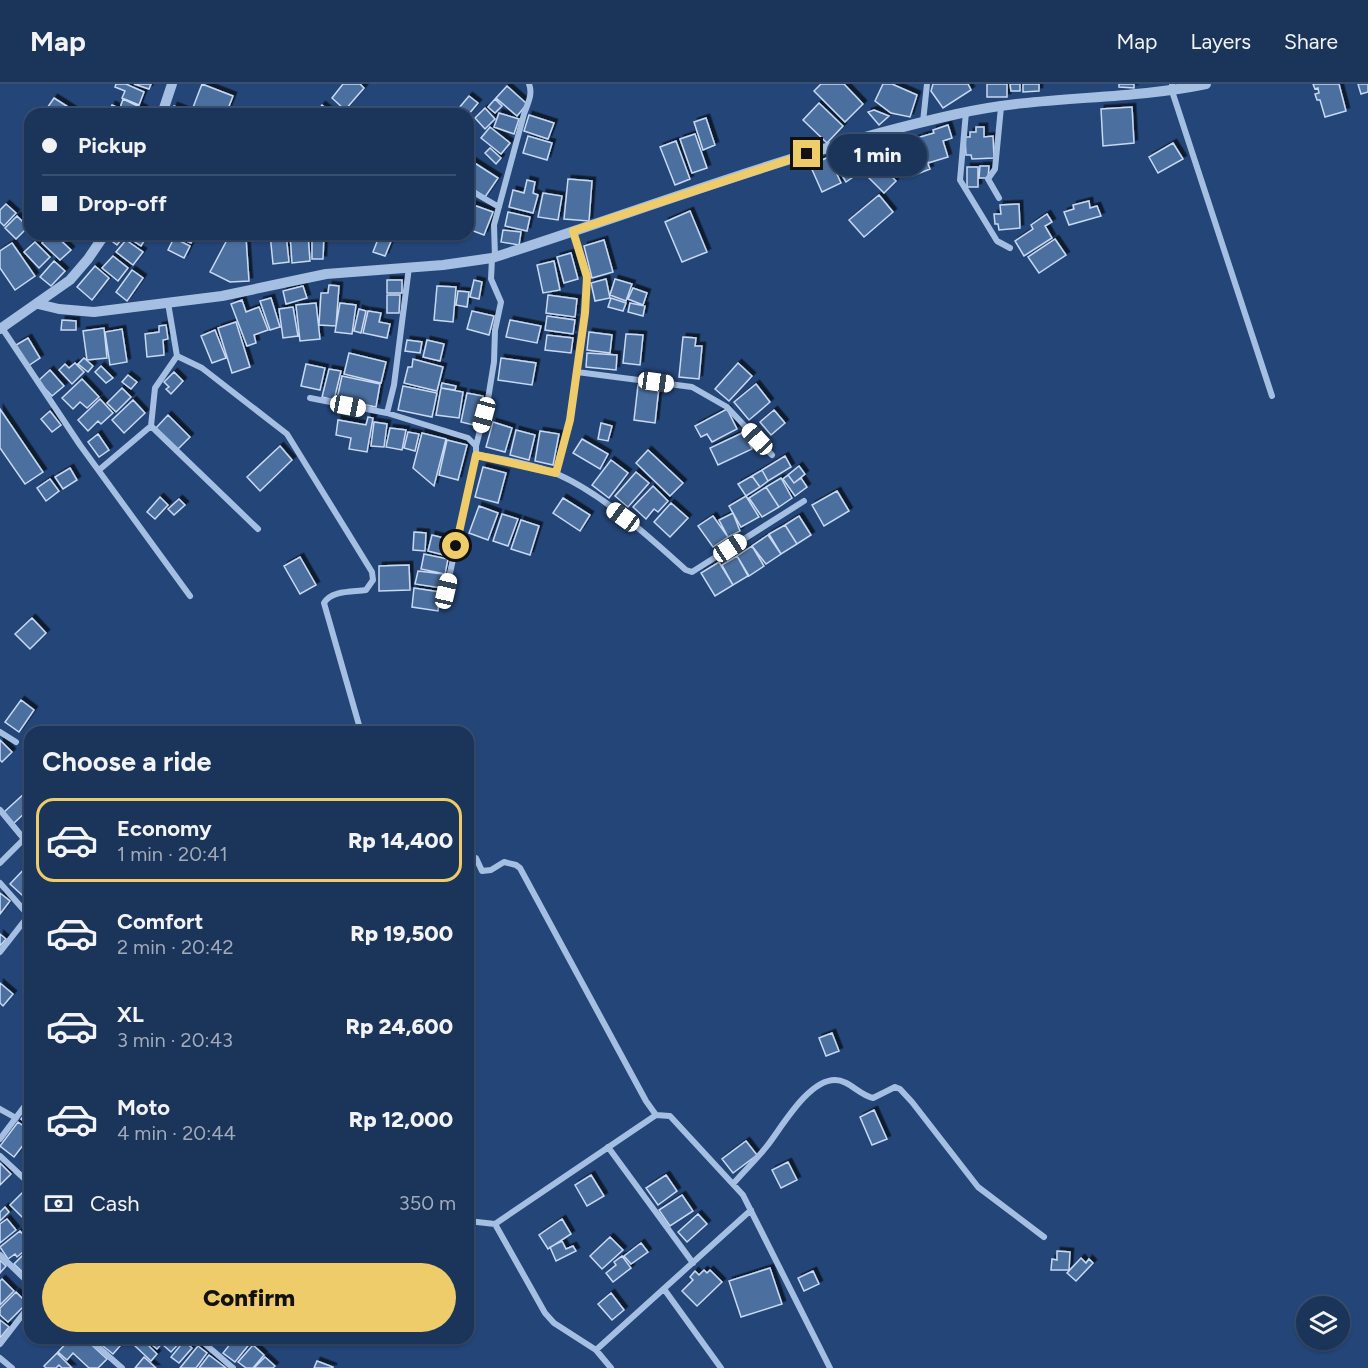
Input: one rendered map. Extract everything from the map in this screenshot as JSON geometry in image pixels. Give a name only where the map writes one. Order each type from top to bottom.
[{"type":"street","points":[[164,108],[172,84]]},
{"type":"street","points":[[446,591],[494,362],[495,330],[501,302],[491,279],[495,225],[530,98],[529,84]]},
{"type":"street","points":[[923,122],[927,84]]},
{"type":"street","points":[[38,304],[85,312],[222,296],[326,274],[443,265],[493,257],[829,147],[923,122],[1001,106],[1206,84]]},
{"type":"street","points":[[1172,88],[1272,396]]},
{"type":"street","points":[[999,198],[988,179],[995,169],[1001,106]]},
{"type":"street","points":[[966,112],[960,180],[997,241],[1010,248]]},
{"type":"street","points":[[474,192],[499,207]]},
{"type":"street","points":[[556,473],[570,420],[585,313],[587,277],[573,231]]},
{"type":"street","points":[[101,240],[70,280],[1,328],[190,596]]},
{"type":"street","points":[[387,413],[394,386],[409,267]]},
{"type":"street","points":[[99,470],[151,426],[155,388],[177,356],[168,303]]},
{"type":"street","points":[[177,356],[202,368],[287,434],[372,572],[373,580],[366,590],[334,594],[327,597],[324,603],[359,726]]},
{"type":"street","points":[[577,372],[692,387],[727,406],[772,455]]},
{"type":"street","points":[[310,398],[387,413],[468,438],[476,446]]},
{"type":"street","points":[[151,426],[258,528]]},
{"type":"street","points":[[476,455],[556,473],[585,489],[642,531],[686,570],[692,572],[804,501]]},
{"type":"street","points":[[0,732],[16,742]]},
{"type":"street","points":[[0,810],[24,839],[0,863]]},
{"type":"street","points":[[474,858],[482,871],[491,870],[504,862],[520,868],[646,1101],[656,1115]]},
{"type":"street","points":[[0,883],[24,910]]},
{"type":"street","points":[[0,952],[24,922]]},
{"type":"street","points":[[733,1184],[768,1145],[802,1100],[822,1083],[831,1080],[841,1081],[873,1098],[896,1087],[912,1102],[978,1187],[1044,1237]]},
{"type":"street","points":[[0,1139],[24,1107]]},
{"type":"street","points":[[0,1109],[16,1118]]},
{"type":"street","points":[[474,1222],[495,1224],[656,1115],[670,1116],[743,1195],[830,1368]]},
{"type":"street","points":[[608,1147],[693,1263]]},
{"type":"street","points":[[0,1156],[24,1178]]},
{"type":"street","points":[[596,1350],[751,1210]]},
{"type":"street","points":[[495,1224],[545,1313],[554,1323],[596,1350],[611,1368]]},
{"type":"street","points":[[0,1256],[24,1278]]},
{"type":"street","points":[[664,1289],[721,1368]]},
{"type":"street","points":[[0,1344],[24,1313]]},
{"type":"street","points":[[95,1344],[122,1368]]},
{"type":"street","points":[[205,1344],[232,1368]]},
{"type":"street","points":[[0,1358],[12,1368]]},
{"type":"building","points":[[116,84],[126,84],[144,92],[139,105],[122,98],[125,91],[115,87]]},
{"type":"building","points":[[134,84],[151,84],[149,89]]},
{"type":"building","points":[[202,84],[233,96],[228,108],[193,108]]},
{"type":"building","points":[[343,84],[360,84],[364,88],[347,108],[343,108],[332,98]]},
{"type":"building","points":[[821,84],[844,84],[863,104],[845,122],[814,91]]},
{"type":"building","points":[[883,84],[892,84],[917,95],[910,117],[891,113],[875,101]]},
{"type":"building","points":[[933,84],[968,84],[971,90],[943,108],[931,91]]},
{"type":"building","points":[[987,84],[1007,84],[1007,97],[987,97]]},
{"type":"building","points":[[1010,84],[1020,84],[1020,91],[1011,91]]},
{"type":"building","points":[[1023,84],[1039,84],[1039,91],[1023,92]]},
{"type":"building","points":[[1119,84],[1134,84],[1134,88],[1119,87]]},
{"type":"building","points":[[1313,84],[1339,84],[1346,111],[1325,117],[1320,100],[1317,100],[1315,94],[1319,93],[1318,88],[1315,89]]},
{"type":"building","points":[[1358,84],[1368,84],[1368,92],[1361,94]]},
{"type":"building","points":[[507,86],[527,104],[517,116],[496,98]]},
{"type":"building","points":[[469,96],[478,103],[474,108],[459,108]]},
{"type":"building","points":[[54,98],[70,108],[47,108]]},
{"type":"building","points":[[123,99],[142,108],[120,108]]},
{"type":"building","points":[[495,99],[502,106],[495,113],[488,107]]},
{"type":"building","points":[[819,103],[843,126],[827,143],[803,120]]},
{"type":"building","points":[[1132,107],[1134,143],[1103,146],[1101,109]]},
{"type":"building","points":[[485,108],[495,119],[485,129],[475,118]]},
{"type":"building","points":[[874,110],[889,116],[879,125],[868,112]]},
{"type":"building","points":[[499,113],[519,119],[514,134],[494,127]]},
{"type":"building","points":[[529,115],[554,123],[548,139],[524,131]]},
{"type":"building","points":[[706,118],[715,145],[703,150],[694,122]]},
{"type":"building","points":[[948,125],[952,138],[943,141],[948,157],[928,163],[920,137],[934,133],[933,130]]},
{"type":"building","points":[[490,127],[510,143],[501,154],[481,138]]},
{"type":"building","points":[[976,127],[984,127],[984,137],[993,136],[994,158],[972,159],[971,155],[966,155],[965,137],[970,137],[970,132],[976,132]]},
{"type":"building","points":[[695,134],[707,168],[692,173],[680,139]]},
{"type":"building","points":[[528,136],[552,143],[547,160],[523,153]]},
{"type":"building","points":[[918,138],[930,169],[912,176],[901,145]]},
{"type":"building","points":[[676,141],[690,179],[675,185],[660,147]]},
{"type":"building","points":[[1173,143],[1183,159],[1158,173],[1149,157]]},
{"type":"building","points":[[490,148],[501,158],[496,164],[485,153]]},
{"type":"building","points":[[847,153],[859,173],[846,182],[833,161]]},
{"type":"building","points":[[829,157],[841,183],[822,192],[810,165]]},
{"type":"building","points":[[474,163],[498,178],[485,197],[474,190]]},
{"type":"building","points":[[878,163],[896,181],[884,193],[866,175]]},
{"type":"building","points":[[980,166],[989,166],[988,178],[979,178]]},
{"type":"building","points":[[967,167],[978,167],[978,187],[967,187]]},
{"type":"building","points":[[568,179],[592,181],[589,221],[564,219]]},
{"type":"building","points":[[527,180],[535,182],[533,193],[538,195],[533,213],[509,207],[513,190],[524,193]]},
{"type":"building","points":[[543,193],[562,196],[558,220],[538,217]]},
{"type":"building","points":[[879,195],[893,212],[864,237],[849,220]]},
{"type":"building","points":[[1089,201],[1090,208],[1097,206],[1101,216],[1069,225],[1064,212],[1074,209],[1073,205]]},
{"type":"building","points":[[6,204],[16,213],[4,226],[0,222],[0,210]]},
{"type":"building","points":[[1019,204],[1020,228],[999,230],[998,224],[995,224],[994,214],[1001,214],[1000,205]]},
{"type":"building","points":[[474,205],[493,212],[484,235],[474,231]]},
{"type":"building","points":[[690,211],[707,252],[682,262],[665,222]]},
{"type":"building","points":[[508,212],[530,217],[527,231],[505,226]]},
{"type":"building","points":[[1047,214],[1052,222],[1045,226],[1052,238],[1024,256],[1015,241],[1033,229],[1031,225]]},
{"type":"building","points":[[17,216],[24,223],[24,231],[16,239],[5,228]]},
{"type":"building","points":[[503,230],[521,232],[519,245],[501,242]]},
{"type":"building","points":[[1055,239],[1066,255],[1039,273],[1028,257]]},
{"type":"building","points":[[45,240],[60,240],[71,250],[60,260],[42,243]]},
{"type":"building","points":[[111,240],[121,240],[117,245]]},
{"type":"building","points":[[126,240],[143,252],[133,265],[116,252]]},
{"type":"building","points":[[132,240],[145,240],[141,246]]},
{"type":"building","points":[[173,240],[190,246],[184,258],[168,250]]},
{"type":"building","points":[[227,240],[246,240],[249,281],[230,282],[210,272]]},
{"type":"building","points":[[271,240],[287,240],[289,262],[273,264]]},
{"type":"building","points":[[290,240],[308,240],[310,261],[292,263]]},
{"type":"building","points":[[312,240],[324,240],[323,259],[312,259]]},
{"type":"building","points":[[378,240],[392,240],[385,256],[373,252]]},
{"type":"building","points":[[604,240],[613,272],[592,278],[584,246]]},
{"type":"building","points":[[35,242],[50,257],[39,268],[24,252]]},
{"type":"building","points":[[12,243],[35,276],[15,290],[0,268],[0,251]]},
{"type":"building","points":[[571,253],[578,279],[564,283],[557,257]]},
{"type":"building","points":[[113,256],[128,268],[118,281],[102,268]]},
{"type":"building","points":[[54,261],[65,271],[51,286],[40,277]]},
{"type":"building","points":[[554,261],[560,290],[543,293],[537,265]]},
{"type":"building","points":[[95,266],[109,278],[92,300],[77,287]]},
{"type":"building","points":[[132,270],[143,278],[127,301],[116,292]]},
{"type":"building","points":[[606,279],[610,298],[595,301],[591,283]]},
{"type":"building","points":[[615,279],[632,284],[626,301],[610,295]]},
{"type":"building","points":[[387,280],[402,280],[402,293],[387,293]]},
{"type":"building","points":[[474,280],[482,282],[479,299],[470,297]]},
{"type":"building","points":[[329,285],[339,286],[336,326],[319,325],[321,293],[328,293]]},
{"type":"building","points":[[303,286],[307,298],[286,304],[283,291]]},
{"type":"building","points":[[437,286],[456,287],[453,322],[434,320]]},
{"type":"building","points":[[633,288],[647,293],[643,305],[628,299]]},
{"type":"building","points":[[458,291],[469,292],[467,307],[456,305]]},
{"type":"building","points":[[387,295],[400,295],[399,313],[387,313]]},
{"type":"building","points":[[548,295],[577,299],[575,317],[546,313]]},
{"type":"building","points":[[271,298],[280,327],[270,330],[260,301]]},
{"type":"building","points":[[611,298],[626,303],[623,311],[608,307]]},
{"type":"building","points":[[242,300],[246,312],[259,307],[268,330],[254,335],[256,343],[247,346],[231,304]]},
{"type":"building","points":[[316,303],[320,339],[300,341],[296,305]]},
{"type":"building","points":[[340,303],[356,305],[352,334],[335,332]]},
{"type":"building","points":[[630,303],[645,306],[643,316],[628,312]]},
{"type":"building","points":[[293,307],[298,336],[283,338],[279,309]]},
{"type":"building","points":[[359,309],[366,311],[361,333],[354,331]]},
{"type":"building","points":[[368,311],[381,313],[379,322],[390,324],[387,338],[363,333]]},
{"type":"building","points":[[472,311],[494,316],[489,335],[467,329]]},
{"type":"building","points":[[547,316],[575,320],[573,334],[545,330]]},
{"type":"building","points":[[62,320],[76,321],[76,330],[61,330]]},
{"type":"building","points":[[510,320],[541,326],[537,343],[506,337]]},
{"type":"building","points":[[236,322],[250,367],[232,373],[218,328]]},
{"type":"building","points":[[166,325],[168,339],[163,340],[164,355],[147,357],[145,334],[159,332],[159,326]]},
{"type":"building","points":[[104,328],[107,358],[87,360],[83,331]]},
{"type":"building","points":[[122,329],[127,362],[110,365],[105,332]]},
{"type":"building","points":[[215,330],[226,358],[212,363],[201,336]]},
{"type":"building","points":[[589,332],[612,335],[610,353],[587,350]]},
{"type":"building","points":[[626,334],[643,335],[640,365],[623,363]]},
{"type":"building","points":[[547,335],[573,338],[571,353],[545,350]]},
{"type":"building","points":[[683,337],[696,338],[695,346],[702,346],[699,379],[679,377]]},
{"type":"building","points":[[28,338],[40,358],[28,366],[16,345]]},
{"type":"building","points":[[407,340],[422,342],[420,353],[405,351]]},
{"type":"building","points":[[427,340],[444,344],[440,361],[423,357]]},
{"type":"building","points":[[349,353],[386,362],[381,383],[344,374]]},
{"type":"building","points":[[587,353],[617,355],[616,370],[586,367]]},
{"type":"building","points":[[84,358],[93,366],[88,372],[78,364]]},
{"type":"building","points":[[501,358],[536,363],[532,385],[498,380]]},
{"type":"building","points":[[413,359],[443,367],[437,391],[404,383],[408,367],[412,367]]},
{"type":"building","points":[[75,363],[84,372],[72,384],[59,370],[65,364],[69,368]]},
{"type":"building","points":[[738,363],[752,376],[729,401],[715,389]]},
{"type":"building","points":[[306,364],[325,368],[320,390],[301,386]]},
{"type":"building","points":[[101,366],[113,378],[106,383],[95,372]]},
{"type":"building","points":[[329,369],[341,371],[334,400],[322,397]]},
{"type":"building","points":[[50,370],[64,386],[52,396],[38,381]]},
{"type":"building","points":[[174,372],[183,381],[171,394],[164,382]]},
{"type":"building","points":[[128,375],[137,382],[131,389],[122,382]]},
{"type":"building","points":[[342,376],[380,384],[376,407],[337,399]]},
{"type":"building","points":[[82,379],[99,397],[87,408],[80,402],[73,409],[62,398]]},
{"type":"building","points":[[442,383],[456,386],[455,390],[441,388]]},
{"type":"building","points":[[756,384],[770,402],[749,420],[734,402]]},
{"type":"building","points":[[638,385],[659,387],[655,423],[634,420]]},
{"type":"building","points":[[403,386],[437,393],[432,417],[398,410]]},
{"type":"building","points":[[122,388],[131,397],[116,412],[107,403]]},
{"type":"building","points":[[441,388],[463,392],[459,418],[436,415]]},
{"type":"building","points":[[467,393],[483,396],[478,426],[461,422]]},
{"type":"building","points":[[100,399],[113,413],[101,424],[98,421],[88,431],[78,420]]},
{"type":"building","points":[[133,400],[145,413],[124,433],[112,420]]},
{"type":"building","points":[[0,409],[43,472],[25,484],[0,448]]},
{"type":"building","points":[[727,409],[737,429],[712,442],[707,434],[701,437],[695,426]]},
{"type":"building","points":[[774,410],[785,423],[771,435],[760,422]]},
{"type":"building","points":[[50,411],[61,425],[52,432],[41,419]]},
{"type":"building","points":[[168,415],[190,437],[178,449],[156,428]]},
{"type":"building","points":[[368,417],[373,418],[367,452],[349,449],[351,438],[336,435],[338,420],[366,425]]},
{"type":"building","points":[[374,422],[387,424],[384,447],[371,446]]},
{"type":"building","points":[[493,422],[512,428],[505,452],[486,447]]},
{"type":"building","points":[[601,423],[612,426],[608,441],[598,439]]},
{"type":"building","points":[[390,428],[406,430],[402,450],[386,447]]},
{"type":"building","points":[[516,430],[535,435],[529,460],[510,455]]},
{"type":"building","points":[[540,431],[559,434],[553,465],[535,461]]},
{"type":"building","points":[[408,432],[419,434],[415,451],[404,448]]},
{"type":"building","points":[[744,432],[752,449],[718,465],[710,448]]},
{"type":"building","points":[[422,433],[446,439],[434,486],[413,468]]},
{"type":"building","points":[[98,434],[109,450],[99,457],[88,442]]},
{"type":"building","points":[[582,439],[608,454],[600,469],[573,453]]},
{"type":"building","points":[[447,440],[467,445],[458,480],[439,475]]},
{"type":"building","points":[[280,446],[292,460],[260,491],[247,477]]},
{"type":"building","points":[[648,450],[683,483],[670,496],[636,463]]},
{"type":"building","points":[[785,456],[791,467],[768,481],[762,470]]},
{"type":"building","points":[[611,460],[628,473],[609,498],[592,485]]},
{"type":"building","points":[[799,466],[805,474],[794,483],[788,475]]},
{"type":"building","points":[[483,467],[506,473],[498,503],[475,497]]},
{"type":"building","points":[[70,468],[77,480],[63,489],[55,477]]},
{"type":"building","points":[[762,470],[768,481],[760,487],[752,476]]},
{"type":"building","points":[[636,472],[649,483],[628,507],[615,496]]},
{"type":"building","points":[[788,475],[794,483],[801,478],[807,487],[795,496],[783,479]]},
{"type":"building","points":[[752,476],[760,487],[746,496],[738,484]]},
{"type":"building","points":[[781,478],[792,498],[779,507],[766,487]]},
{"type":"building","points":[[50,479],[59,491],[46,501],[37,488]]},
{"type":"building","points":[[653,486],[668,501],[658,512],[654,509],[646,519],[633,507]]},
{"type":"building","points":[[766,487],[779,507],[762,517],[749,498]]},
{"type":"building","points":[[837,491],[849,511],[824,526],[812,505]]},
{"type":"building","points":[[746,496],[759,517],[741,527],[729,506]]},
{"type":"building","points":[[160,497],[168,505],[155,519],[147,512]]},
{"type":"building","points":[[563,498],[590,515],[580,531],[553,513]]},
{"type":"building","points":[[179,499],[185,505],[174,515],[168,509]]},
{"type":"building","points":[[671,503],[688,518],[670,537],[654,522]]},
{"type":"building","points":[[479,506],[498,513],[488,540],[469,533]]},
{"type":"building","points":[[733,513],[740,531],[728,537],[719,520]]},
{"type":"building","points":[[502,514],[518,519],[508,546],[493,541]]},
{"type":"building","points":[[713,516],[728,537],[713,547],[698,526]]},
{"type":"building","points":[[799,516],[811,535],[797,544],[785,525]]},
{"type":"building","points":[[521,520],[539,526],[530,555],[511,549]]},
{"type":"building","points":[[785,525],[797,544],[781,554],[769,534]]},
{"type":"building","points":[[414,532],[426,533],[425,551],[413,550]]},
{"type":"building","points":[[432,535],[452,540],[448,556],[428,551]]},
{"type":"building","points":[[768,535],[781,554],[766,564],[752,546]]},
{"type":"building","points":[[752,546],[764,566],[749,576],[737,556]]},
{"type":"building","points":[[424,554],[448,559],[445,574],[421,569]]},
{"type":"building","points":[[737,556],[748,576],[733,585],[722,565]]},
{"type":"building","points":[[300,557],[316,585],[300,594],[284,566]]},
{"type":"building","points":[[719,562],[733,585],[715,596],[701,573]]},
{"type":"building","points":[[409,565],[410,590],[379,591],[379,566]]},
{"type":"building","points":[[418,571],[443,574],[441,588],[415,584]]},
{"type":"building","points":[[414,588],[440,592],[438,611],[412,607]]},
{"type":"building","points":[[32,618],[46,633],[30,649],[15,634]]},
{"type":"building","points":[[21,700],[34,710],[19,732],[5,722]]},
{"type":"building","points":[[0,740],[12,752],[2,762],[0,760]]},
{"type":"building","points":[[24,794],[24,814],[13,824],[3,813]]},
{"type":"building","points":[[24,869],[24,892],[22,895],[10,884]]},
{"type":"building","points":[[0,893],[10,901],[0,914]]},
{"type":"building","points":[[0,934],[6,939],[0,946]]},
{"type":"building","points":[[0,983],[13,994],[3,1006],[0,1003]]},
{"type":"building","points":[[832,1033],[839,1051],[826,1056],[819,1038]]},
{"type":"building","points":[[874,1110],[887,1139],[872,1145],[860,1117]]},
{"type":"building","points":[[18,1122],[24,1126],[24,1144],[14,1157],[0,1146]]},
{"type":"building","points":[[746,1141],[757,1155],[733,1173],[722,1159]]},
{"type":"building","points":[[788,1162],[797,1180],[781,1188],[772,1170]]},
{"type":"building","points":[[0,1163],[11,1174],[0,1185]]},
{"type":"building","points":[[591,1175],[604,1196],[587,1206],[575,1185]]},
{"type":"building","points":[[666,1175],[677,1191],[658,1205],[646,1188]]},
{"type":"building","points":[[24,1191],[24,1215],[22,1217],[10,1205]]},
{"type":"building","points":[[682,1195],[693,1211],[670,1226],[659,1210]]},
{"type":"building","points":[[5,1207],[9,1212],[0,1221],[0,1212]]},
{"type":"building","points":[[698,1214],[707,1224],[687,1242],[678,1232]]},
{"type":"building","points":[[7,1219],[16,1230],[0,1243],[0,1224]]},
{"type":"building","points":[[562,1219],[571,1234],[548,1249],[539,1235]]},
{"type":"building","points":[[20,1231],[24,1236],[24,1251],[17,1257],[15,1254],[8,1259],[0,1247]]},
{"type":"building","points":[[610,1237],[623,1250],[602,1269],[590,1256]]},
{"type":"building","points":[[562,1241],[566,1249],[573,1246],[576,1251],[556,1261],[550,1247]]},
{"type":"building","points":[[641,1243],[648,1252],[631,1264],[624,1256]]},
{"type":"building","points":[[1057,1251],[1070,1252],[1069,1270],[1051,1270],[1052,1259],[1057,1260]]},
{"type":"building","points":[[24,1254],[24,1273],[14,1264]]},
{"type":"building","points":[[622,1256],[631,1268],[613,1282],[606,1273]]},
{"type":"building","points":[[1081,1258],[1086,1263],[1089,1259],[1093,1263],[1076,1281],[1067,1273]]},
{"type":"building","points":[[0,1260],[6,1266],[0,1273]]},
{"type":"building","points":[[770,1268],[782,1304],[741,1317],[729,1281]]},
{"type":"building","points":[[704,1270],[707,1273],[710,1270],[722,1282],[697,1306],[682,1291],[693,1280],[690,1277],[695,1271],[699,1275]]},
{"type":"building","points":[[813,1271],[819,1284],[804,1291],[798,1278]]},
{"type":"building","points":[[2,1279],[14,1291],[0,1305],[0,1281]]},
{"type":"building","points":[[16,1292],[24,1300],[24,1306],[8,1322],[0,1315],[0,1308]]},
{"type":"building","points":[[611,1293],[624,1310],[612,1320],[598,1304]]},
{"type":"building","points":[[0,1320],[9,1327],[0,1338]]},
{"type":"building","points":[[65,1344],[91,1344],[107,1359],[98,1368],[89,1368],[73,1353],[67,1360],[58,1352]]},
{"type":"building","points":[[105,1344],[122,1344],[113,1354],[103,1346]]},
{"type":"building","points":[[147,1344],[157,1354],[151,1361],[134,1345]]},
{"type":"building","points":[[151,1344],[162,1344],[157,1349]]},
{"type":"building","points":[[164,1344],[178,1344],[171,1352]]},
{"type":"building","points":[[182,1344],[187,1344],[192,1348],[179,1363],[171,1357]]},
{"type":"building","points":[[230,1344],[249,1344],[235,1362],[223,1353]]},
{"type":"building","points":[[253,1345],[264,1355],[253,1368],[246,1368],[238,1362]]},
{"type":"building","points":[[198,1346],[207,1353],[196,1368],[180,1368]]},
{"type":"building","points":[[57,1353],[72,1368],[62,1368],[59,1365],[56,1368],[46,1368],[44,1366]]},
{"type":"building","points":[[209,1355],[226,1368],[199,1368]]},
{"type":"building","points":[[144,1357],[156,1368],[135,1368]]},
{"type":"building","points":[[265,1357],[275,1366],[273,1368],[254,1368]]},
{"type":"building","points":[[317,1361],[333,1367],[333,1368],[314,1368]]},
{"type":"route","points":[[456,546],[476,455],[556,473],[570,420],[585,313],[587,277],[573,231],[807,154]]}]
